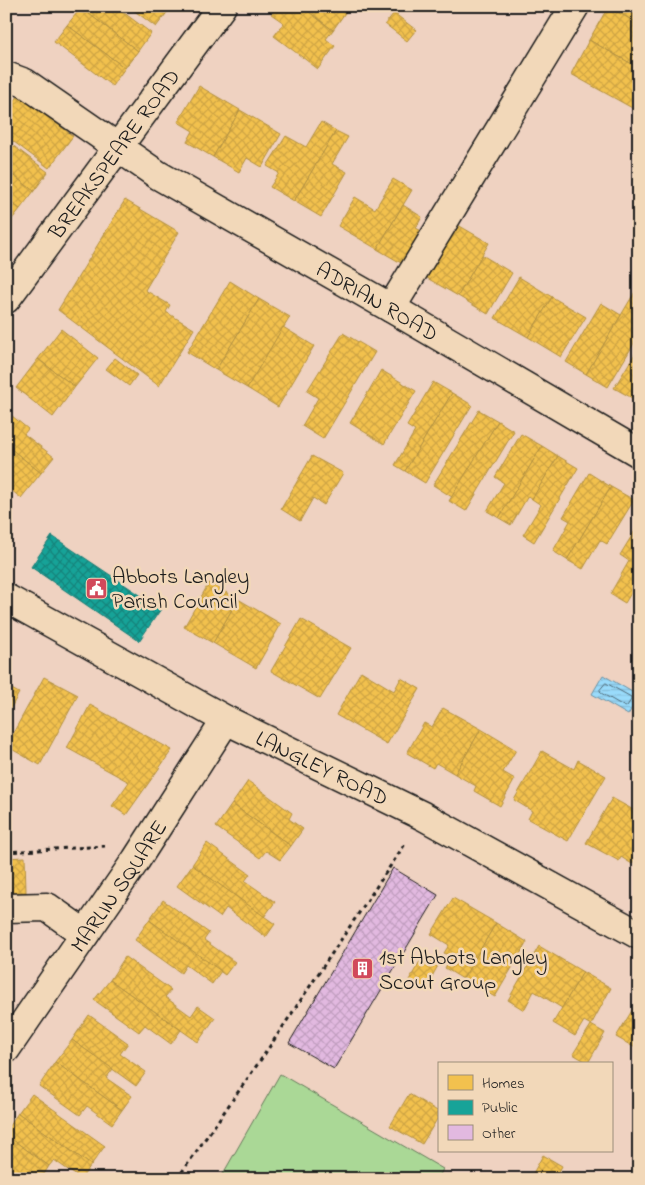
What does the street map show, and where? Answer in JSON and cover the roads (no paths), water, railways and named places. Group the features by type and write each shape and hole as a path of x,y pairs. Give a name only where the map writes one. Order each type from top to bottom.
{"street":[{"path":"391,308 574,6"},
{"name":"BREAKSPEARE ROAD","path":"6,299 117,147 213,9"},
{"name":"ADRIAN ROAD","path":"6,76 25,83 158,175 639,453"},
{"name":"LANGLEY ROAD","path":"6,598 226,720 424,816 639,935"},
{"name":"MARLIN SQUARE","path":"6,1049 136,860 226,720"},
{"path":"6,908 47,908 85,934"}],"water":[{"path":"603,675 639,696 628,715 592,694"}],"place":[{"name":"Abbots Langley Parish Council","path":"96,588"},
{"name":"1st Abbots Langley Scout Group","path":"363,969"}]}
